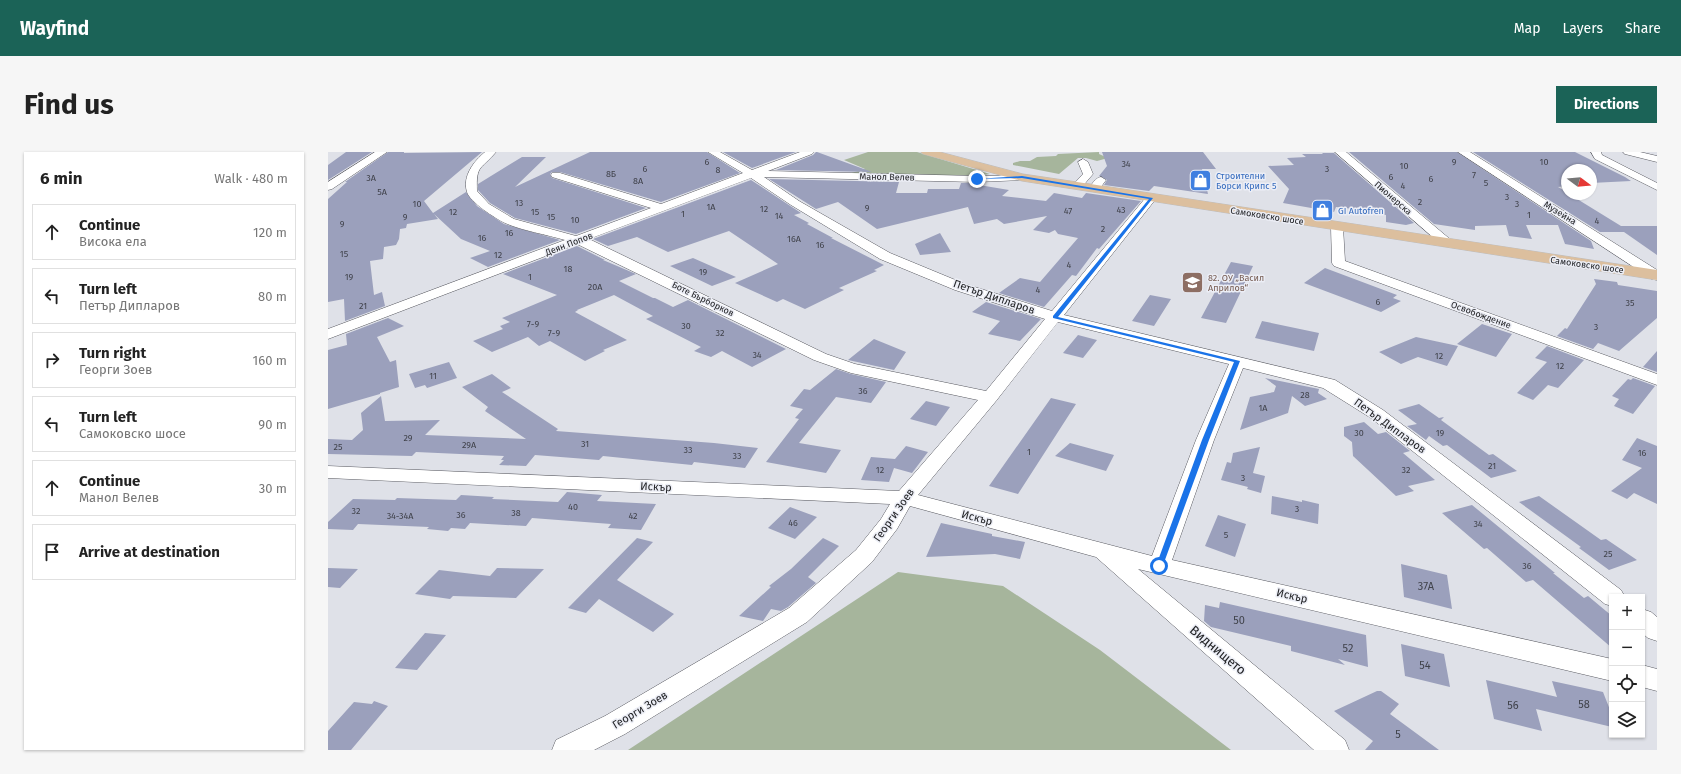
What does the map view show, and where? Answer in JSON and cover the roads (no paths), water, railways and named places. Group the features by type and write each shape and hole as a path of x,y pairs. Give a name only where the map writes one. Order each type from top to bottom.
{"main road":[{"name":"Самоковско шосе","path":"932,152 1022,177 1077,186 1098,184 1151,198 1657,275"}],"street":[{"path":"328,187 382,152"},
{"name":"Боте Бърборков","path":"491,152 483,158 471,173 472,192 485,206 510,221 595,246 820,357 851,368 990,397"},
{"name":"Петър Дипларов","path":"713,152 752,174 795,203 885,256 960,286 1055,317 1328,384 1377,414 1609,594"},
{"name":"Деян Попов","path":"328,334 809,152"},
{"name":"Пионерска","path":"1340,152 1447,243"},
{"name":"Музейна","path":"1463,152 1657,275"},
{"path":"1596,152 1609,152"},
{"path":"1596,152 1614,157 1657,178"},
{"path":"1596,152 1598,157 1657,187"},
{"path":"1616,152 1622,152"},
{"path":"1628,152 1657,159"},
{"path":"1077,186 1088,174 1084,162"},
{"name":"Манол Велев","path":"752,174 977,179 1022,177"},
{"path":"556,175 662,208"},
{"name":"Георги Зоев","path":"566,750 615,725 798,615 864,556 889,524 904,498 990,397 1151,198"},
{"name":"Освобождение","path":"1337,227 1339,263 1657,380"},
{"path":"1159,566 1205,440 1238,361"},
{"name":"Искър","path":"328,472 904,498 1159,566 1609,669"},
{"name":"Виднището","path":"1100,550 1335,750"},
{"path":"1645,621 1657,631"},
{"path":"1645,677 1657,680"}],"place":[{"name":"Строителни Борси Крипс 5","path":"1200,181"},
{"name":"GI Autofren","path":"1323,211"},
{"name":"82. ОУ „Васил Априлов“","path":"1192,283"}]}
